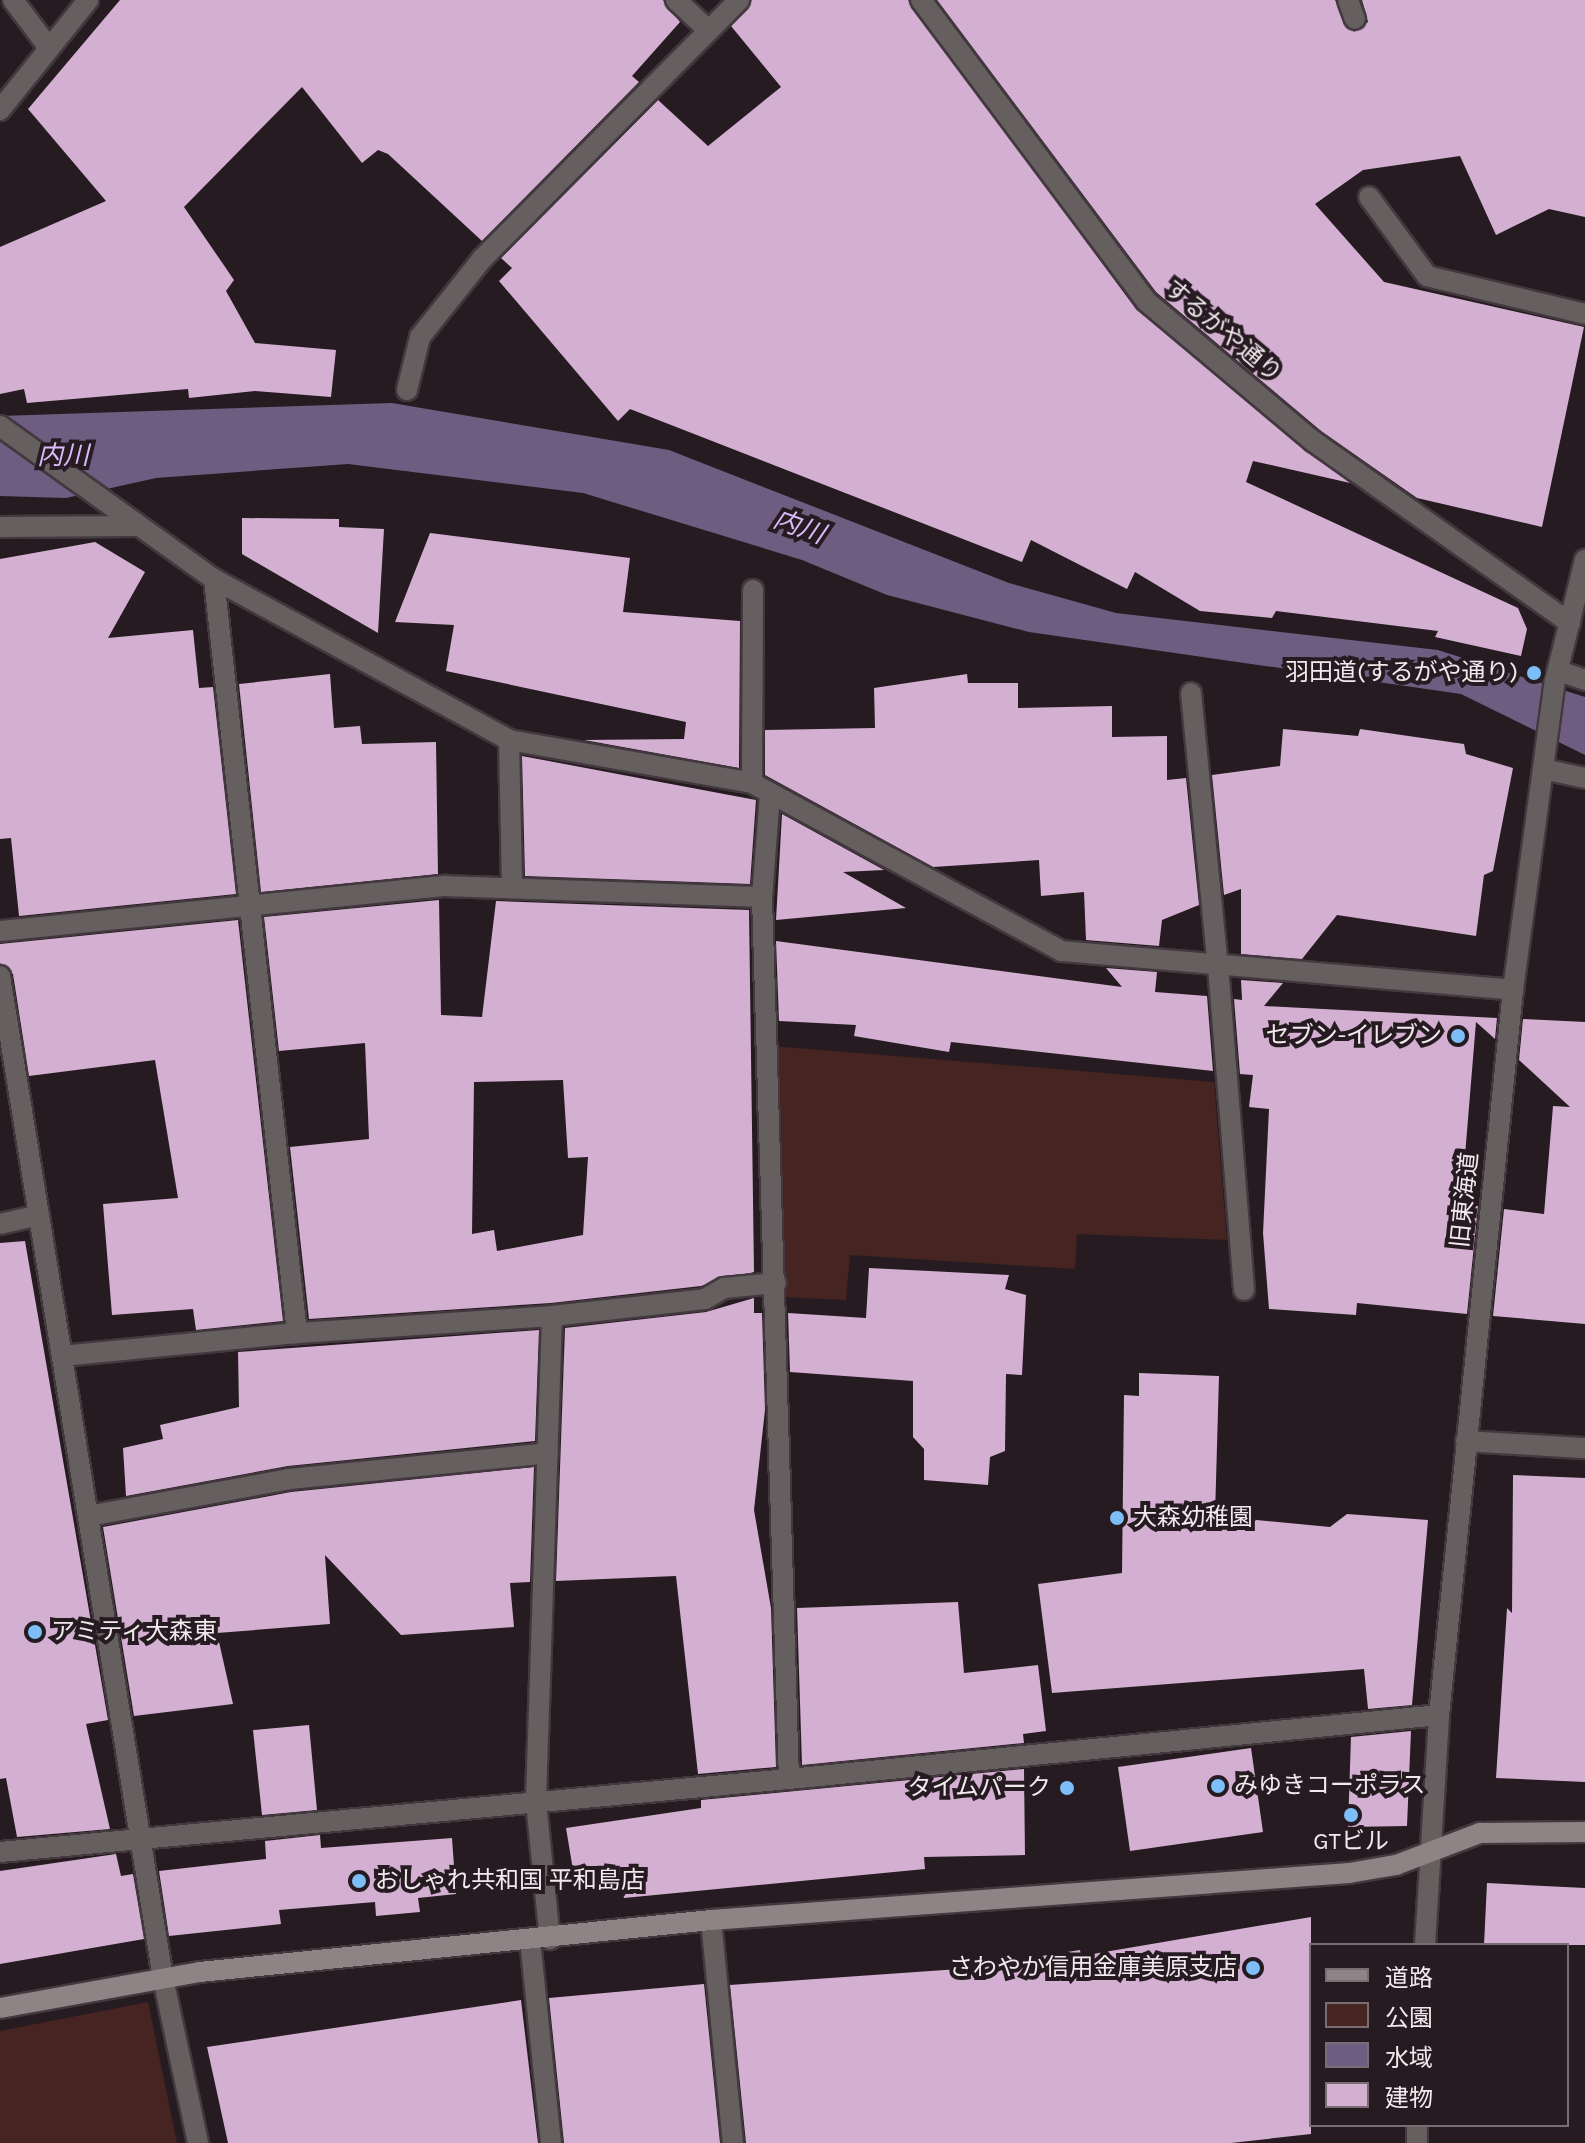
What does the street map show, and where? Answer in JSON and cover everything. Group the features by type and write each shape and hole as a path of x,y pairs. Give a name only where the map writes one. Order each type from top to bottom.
{"street":[{"path":"13,0 49,48"},
{"path":"0,110 88,0"},
{"path":"676,0 706,28"},
{"path":"407,390 420,337 482,259 706,28 739,0"},
{"name":"するがや通り","path":"921,0 1146,301 1313,441 1570,623"},
{"path":"1369,197 1427,276 1585,314"},
{"path":"0,426 135,526 214,579 509,740 761,789 1061,951 1513,990"},
{"path":"0,527 135,526"},
{"name":"旧東海道","path":"1425,1943 1439,1715 1513,990 1557,676 1585,560"},
{"path":"214,579 297,1333"},
{"path":"753,590 789,1779"},
{"path":"1557,676 1585,680"},
{"path":"1191,693 1218,966 1244,1290"},
{"path":"509,740 512,888"},
{"path":"1543,769 1585,778"},
{"path":"0,931 249,901 512,888 762,897"},
{"path":"0,976 163,1978 198,2143"},
{"path":"0,1224 39,1215"},
{"path":"62,1356 297,1333 552,1316 705,1299 724,1288 776,1283"},
{"path":"551,2143 536,1802 552,1316"},
{"path":"1466,1441 1585,1448"},
{"path":"88,1516 289,1479 548,1453"},
{"path":"0,1852 1439,1715"},
{"path":"0,2008 163,1978 711,1920 1349,1873 1480,1833 1585,1832"},
{"path":"711,1920 733,2143"}],"green space":[{"path":"773,1046 1214,1082 1227,1240 1077,1234 1075,1269 850,1255 846,1300 781,1297"},
{"path":"148,2002 177,2143 0,2143 0,2031"}],"water":[{"name":"内川","path":"392,403 669,450 1009,583 1116,613 1438,650 1585,697 1585,755 1461,694 1029,632 887,595 802,560 583,493 348,464 156,478 66,498 0,496 0,416"}],"building":[{"path":"120,0 663,0 680,22 632,76 639,82 482,241 388,154 378,150 362,163 302,87 184,207 234,280 226,291 255,343 336,350 331,397 255,391 189,398 188,389 27,403 24,389 0,394 0,247 106,201 28,109"},
{"path":"752,0 908,0 1136,309 1350,483 1253,461 1246,482 1518,608 1527,629 1521,656 1435,637 1438,631 1276,611 1272,618 1200,611 1135,572 1127,589 1031,540 1022,562 630,409 618,421 499,281 512,268 501,258 658,100 708,146 781,87 731,26"},
{"path":"937,0 1335,0 1354,32 1368,22 1362,0 1585,0 1585,217 1549,209 1496,235 1460,156 1363,170 1315,204 1384,282 1584,327 1542,527 1417,498 1321,431 1156,292"},
{"path":"242,518 339,519 339,527 384,529 378,633 242,554"},
{"path":"430,533 630,558 623,612 740,621 739,768 584,740 684,739 686,722 446,671 454,625 395,622"},
{"path":"95,542 145,572 108,638 193,630 199,688 213,687 236,894 19,916 11,838 0,839 0,559"},
{"path":"330,674 334,728 360,726 362,744 436,742 438,874 261,892 239,684"},
{"path":"967,674 968,683 1018,683 1018,708 1112,706 1112,737 1167,736 1167,780 1186,778 1199,905 1162,920 1159,946 1086,940 1084,892 1041,896 1039,860 933,867 765,775 765,730 875,728 874,688"},
{"path":"1283,729 1358,736 1360,729 1464,744 1466,754 1513,768 1493,871 1484,875 1476,936 1337,915 1302,959 1241,954 1241,889 1224,895 1212,775 1280,766"},
{"path":"522,756 756,800 750,884 525,876"},
{"path":"782,814 884,870 843,872 906,908 776,920"},
{"path":"439,900 441,1015 482,1017 496,901 749,910 754,1272 701,1286 551,1303 309,1319 290,1147 369,1139 365,1043 279,1051 264,917","holes":["563,1080 568,1158 588,1157 583,1235 497,1251 494,1230 472,1234 474,1082"]},
{"path":"238,920 283,1321 196,1330 193,1309 112,1315 103,1204 178,1198 155,1060 29,1076 13,974 0,963 0,944"},
{"path":"776,941 1122,987 1106,968 1157,972 1155,992 1207,996 1213,1071 951,1042 949,1052 854,1036 856,1025 779,1021"},
{"path":"1241,980 1283,983 1264,1006 1497,1018 1495,1039 1476,1022 1461,1204 1478,1206 1467,1314 1357,1303 1356,1315 1269,1309 1263,1233 1269,1109 1249,1107 1253,1075 1240,1074 1234,999 1242,1000"},
{"path":"1523,1019 1585,1022 1585,1324 1493,1316 1504,1209 1544,1214 1553,1106 1570,1107 1519,1060"},
{"path":"25,1241 108,1720 86,1724 110,1829 17,1837 6,1778 0,1779 0,1243"},
{"path":"869,1268 1009,1275 1005,1289 1026,1295 1022,1375 1006,1374 1005,1451 990,1457 988,1485 924,1480 924,1449 913,1437 913,1381 790,1372 788,1313 866,1318"},
{"path":"754,1298 754,1313 762,1313 765,1410 754,1510 771,1608 776,1767 698,1774 676,1576 556,1581 565,1328 706,1312"},
{"path":"539,1330 535,1441 288,1466 126,1496 123,1448 163,1439 160,1425 239,1407 238,1352"},
{"path":"1139,1373 1219,1376 1215,1516 1330,1527 1347,1514 1428,1520 1412,1705 1368,1709 1364,1669 1052,1693 1038,1584 1122,1573 1124,1395 1139,1396"},
{"path":"534,1467 530,1582 510,1583 514,1627 401,1635 325,1555 330,1624 217,1633 233,1704 134,1716 103,1527 291,1492"},
{"path":"1513,1475 1585,1478 1585,1782 1496,1778 1507,1608 1512,1613"},
{"path":"958,1602 964,1673 1038,1665 1046,1731 1023,1734 1024,1743 802,1765 797,1608"},
{"path":"309,1725 317,1810 262,1815 253,1730"},
{"path":"1411,1731 1407,1826 1348,1827 1351,1737"},
{"path":"1251,1748 1263,1832 1130,1851 1118,1767"},
{"path":"1024,1769 1025,1855 924,1857 925,1869 624,1898 622,1887 577,1894 566,1828 701,1808 701,1800"},
{"path":"320,1835 321,1848 452,1838 456,1894 418,1898 420,1912 376,1916 375,1902 279,1910 281,1924 169,1936 159,1871 266,1859 265,1841"},
{"path":"116,1854 121,1876 133,1874 144,1939 0,1964 0,1871"},
{"path":"1487,1883 1585,1888 1585,1945 1484,1943"},
{"path":"1311,1917 1311,2134 1231,2143 746,2143 730,1985 959,1969 1080,1950 1081,1956"},
{"path":"704,1984 720,2143 564,2143 549,1998"},
{"path":"521,2000 538,2143 228,2143 207,2047"}],"place":[{"name":"羽田道(するがや通り)","path":"1534,673"},
{"name":"セブン-イレブン","path":"1458,1036"},
{"name":"大森幼稚園","path":"1117,1518"},
{"name":"アミティ大森東","path":"35,1632"},
{"name":"みゆきコーポラス","path":"1218,1786"},
{"name":"タイムパーク","path":"1067,1788"},
{"name":"GTビル","path":"1351,1815"},
{"name":"おしゃれ共和国 平和島店","path":"359,1881"},
{"name":"さわやか信用金庫美原支店","path":"1253,1968"}]}
